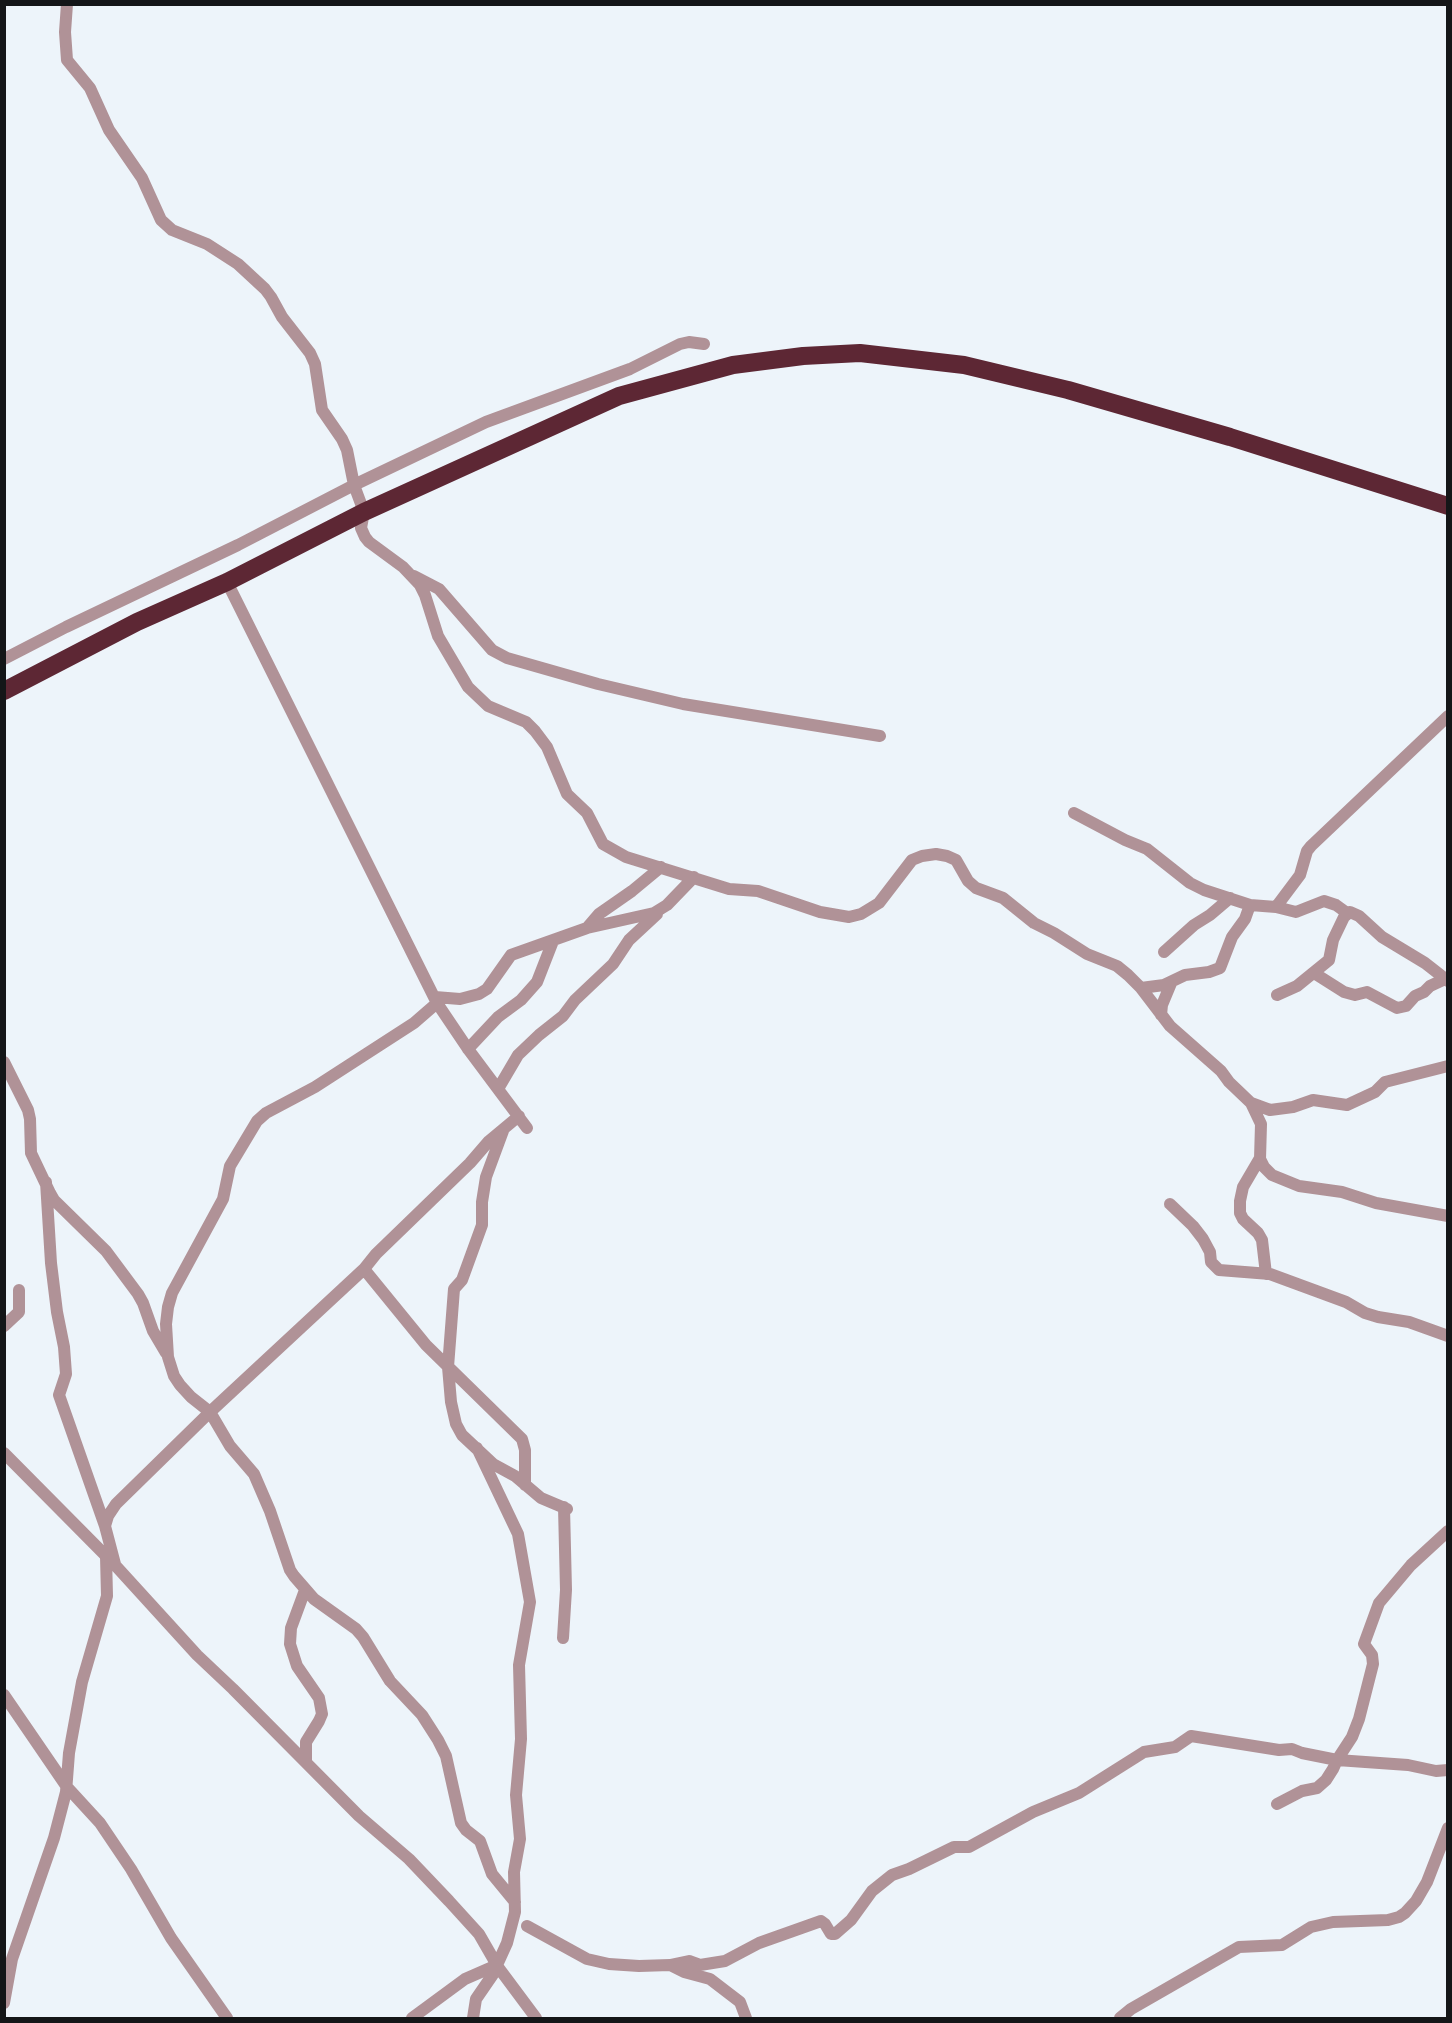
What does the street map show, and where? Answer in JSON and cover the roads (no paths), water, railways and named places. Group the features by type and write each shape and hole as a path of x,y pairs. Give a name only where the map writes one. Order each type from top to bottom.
{"highway":[{"path":"4,691 136,622 227,582 364,512 619,396 733,365 836,353 860,353 964,365 1068,390 1230,437 1448,506"}],"street":[{"path":"68,4 65,32 67,60 90,88 109,130 142,178 156,213 172,230 207,244 238,264 271,297 282,317 310,353 315,364 322,410 342,439 364,512 361,528 364,537 410,574 420,585 438,636 468,687 488,706 533,727 546,747 562,786 570,798 587,813 600,841 618,854 729,889 758,891 820,912 849,917 861,914 879,903 912,860 936,854 947,856 956,860 968,881 976,888 1003,898 1027,918 1087,954 1117,966 1142,988 1161,1015 1184,1040 1221,1071 1251,1103 1261,1124 1260,1158 1264,1167 1272,1175 1299,1186 1342,1192 1376,1203 1448,1216"},
{"path":"4,659 57,631 238,545 354,485 486,423 630,369 680,344 690,342 704,344"},
{"path":"410,574 439,589 492,650 507,658 598,684 682,704 880,736"},
{"path":"227,582 436,1000 468,1049 527,1128"},
{"path":"1276,907 1300,875 1306,854 1311,846 1448,716"},
{"path":"1074,813 1147,849 1190,883 1230,898 1250,905 1299,912 1314,903 1324,901 1336,905 1347,913 1351,912 1359,916 1382,937 1425,963 1446,980 1428,987 1406,1006 1397,1008 1367,992 1355,995 1344,992 1314,973"},
{"path":"587,928 599,914 661,867"},
{"path":"498,1089 518,1055 563,1016 613,964 629,940 694,878"},
{"path":"1164,952 1194,925 1230,898"},
{"path":"1142,988 1158,987 1185,975 1220,968 1232,937 1245,919 1250,905"},
{"path":"168,1357 166,1324 172,1293 223,1199 230,1166 257,1121 266,1113 315,1087 414,1023 436,1000 460,999 479,994 487,989 508,957 514,953 587,928 642,917 662,909"},
{"path":"1277,995 1297,986 1329,960 1333,940 1347,913"},
{"path":"468,1049 498,1017 521,1000 537,982 553,941"},
{"path":"1161,1015 1162,1005 1172,981"},
{"path":"4,1062 28,1110 31,1153 54,1200 106,1251 138,1294 153,1331 168,1357 174,1376 191,1397 210,1412 230,1446 256,1479 276,1527 290,1570 314,1599 363,1636 393,1686 422,1715 446,1756 461,1823 480,1841 492,1874 515,1902"},
{"path":"1251,1103 1270,1110 1293,1107 1313,1100 1340,1106 1347,1105 1375,1092 1385,1082 1448,1066"},
{"path":"105,1526 116,1504 210,1412 364,1269 376,1254 470,1163 489,1141 519,1116"},
{"path":"505,1128 486,1177 482,1225 462,1280 454,1289 448,1367 451,1402 456,1424 462,1435 493,1464 515,1476 541,1498 565,1508 566,1590 563,1638"},
{"path":"1260,1158 1243,1187 1240,1213 1242,1219 1258,1233 1262,1240 1266,1274"},
{"path":"4,2003 8,1955 54,1838 66,1786 69,1753 82,1682 107,1596 110,1560 105,1526 59,1395 66,1374 51,1263 46,1182"},
{"path":"1170,1204 1203,1239 1208,1247 1211,1262 1219,1270 1266,1274 1346,1302 1371,1316 1409,1322 1448,1336"},
{"path":"364,1269 426,1345 522,1439 525,1450 525,1485"},
{"path":"4,1326 19,1312 19,1290"},
{"path":"473,2019 476,1999 497,1966 513,1923 514,1872 520,1839 516,1795 521,1739 519,1665 530,1602 518,1534 477,1448"},
{"path":"4,1454 110,1560 192,1650 359,1816 409,1859 449,1901 478,1934 497,1966 536,2019"},
{"path":"1277,1804 1302,1791 1317,1788 1326,1780 1352,1737 1359,1719 1373,1664 1372,1655 1364,1644 1379,1603 1407,1570 1448,1531"},
{"path":"305,1590 291,1628 290,1644 297,1666 319,1698 322,1714 306,1742 306,1762"},
{"path":"4,1695 66,1786 100,1824 171,1938 227,2019"},
{"path":"527,1926 578,1955 597,1963 639,1966 670,1965 689,1961 700,1965 725,1961 759,1943 821,1921 831,1934 835,1934 851,1920 872,1891 892,1875 954,1847 969,1846 1034,1812 1079,1793 1144,1752 1175,1747 1191,1736 1238,1745 1294,1750 1337,1760 1408,1766 1436,1771 1448,1770"},
{"path":"1120,2019 1131,2008 1239,1947 1274,1947 1282,1945 1311,1927 1333,1922 1388,1920 1406,1913 1427,1881 1448,1828"},
{"path":"670,1965 684,1972 710,1979 740,2002 746,2019"},
{"path":"412,2019 465,1979 497,1966"}]}
